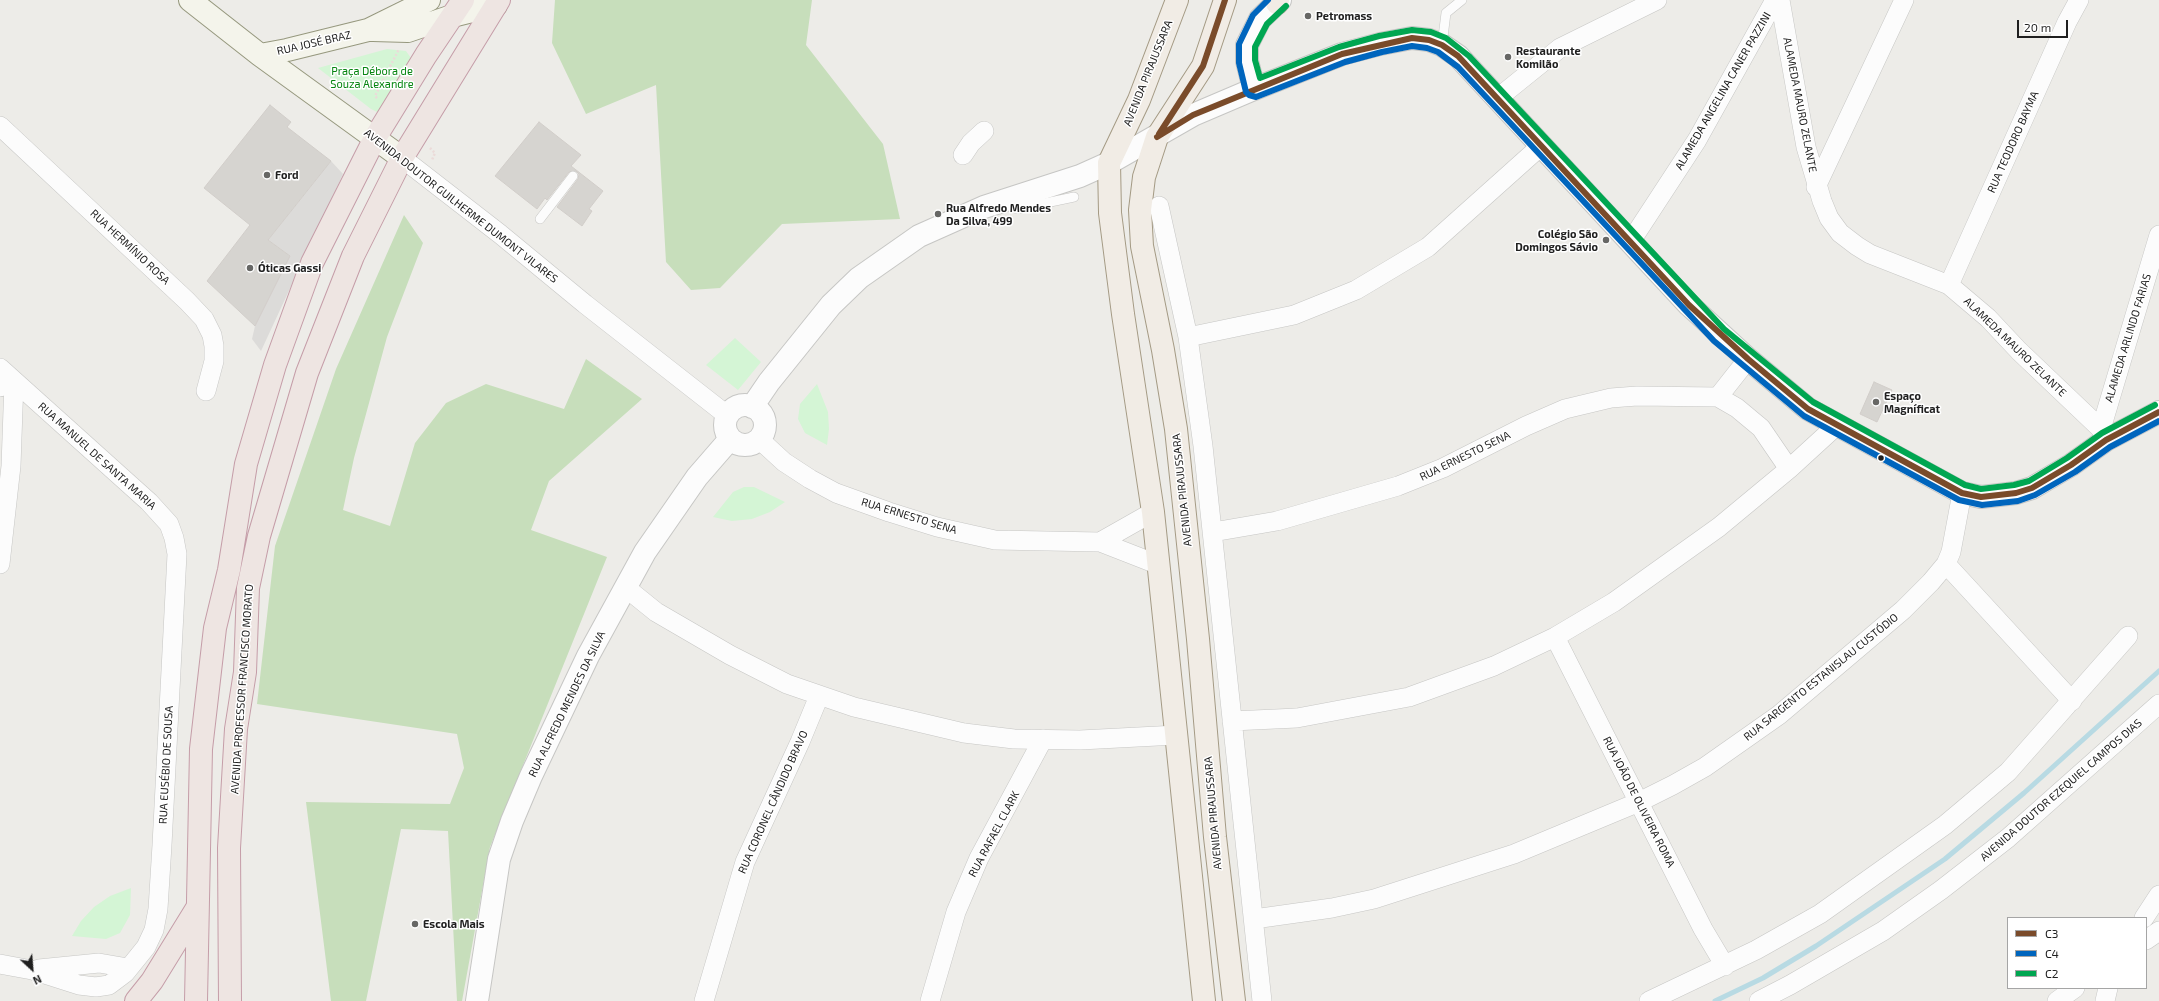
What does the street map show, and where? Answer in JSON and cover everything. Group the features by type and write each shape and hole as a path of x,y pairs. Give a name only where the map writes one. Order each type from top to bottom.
{"highway":[{"name":"AVENIDA PROFESSOR FRANCISCO MORATO","path":"230,997 230,848 236,729 245,672 248,588 260,536 307,373 353,256 402,158 498,2"},
{"path":"196,1001 201,749 215,628 228,570 246,464 275,364 312,263 375,138 458,8"},
{"path":"136,1001 152,981 197,907"},
{"path":"202,1001 230,997"}],"main road":[{"name":"AVENIDA DOUTOR GUILHERME DUMONT VILARES","path":"190,0 260,55 402,158"},
{"name":"RUA JOSÉ BRAZ","path":"260,55 287,50 368,30 429,0"},
{"name":"AVENIDA PIRAJUSSARA","path":"1176,0 1139,100 1109,163 1110,213 1123,314 1153,512 1204,1001"},
{"name":"AVENIDA PIRAJUSSARA","path":"1225,0 1203,66 1157,137 1144,177 1140,210 1142,246 1163,350 1176,429 1198,639 1215,837 1234,1001"},
{"name":"RUA JOSÉ BRAZ","path":"368,30 408,31 458,8 498,2"}],"street":[{"path":"1498,98 1560,48 1657,0"},
{"name":"ALAMEDA ANGELINA CANER PAZZINI","path":"1631,242 1697,140 1775,0"},
{"name":"ALAMEDA MAURO ZELANTE","path":"1780,0 1806,147 1816,187 1829,218 1840,233 1856,246 1949,285 1988,318 2103,435"},
{"path":"1816,187 1904,0"},
{"name":"RUA TEODORO BAYMA","path":"1949,285 2067,22 2080,0"},
{"path":"1254,89 1247,61 1247,45 1260,19 1278,1"},
{"path":"752,407 769,382 818,321 859,278 919,236 954,219 1007,199 1080,176 1109,163 1157,137 1192,115 1254,89 1342,54 1380,44 1412,38 1429,40 1442,45 1458,56 1689,305 1748,359 1808,409 1836,426 1962,493 1981,497 1999,496 2032,488 2071,465 2103,435 2159,412"},
{"name":"RUA HERMÍNIO ROSA","path":"0,126 187,301 204,320 212,335 214,346 214,361 206,391"},
{"path":"964,155 971,142 984,131"},
{"path":"1188,337 1294,315 1356,290 1428,247 1542,145"},
{"name":"AVENIDA DOUTOR GUILHERME DUMONT VILARES","path":"402,158 500,234 585,304 728,416"},
{"path":"1080,176 1097,177 1110,188"},
{"path":"1159,206 1188,337 1212,532 1262,1001"},
{"name":"ALAMEDA ARLINDO FARIAS","path":"2103,435 2159,235"},
{"path":"1718,397 1748,359"},
{"name":"RUA MANUEL DE SANTA MARIA","path":"0,368 7,384 149,502 168,524 174,538 177,554"},
{"path":"0,564 11,466 7,384"},
{"name":"RUA ERNESTO SENA","path":"1212,532 1277,521 1398,486 1443,468 1544,418 1572,407 1611,398 1637,396 1718,397 1737,408 1761,428 1790,469"},
{"path":"738,407 752,407 758,410 764,421 763,434 760,439 748,445 742,445 730,439 725,425 728,416 738,407"},
{"path":"1232,721 1297,718 1409,697 1494,666 1555,637 1614,602 1719,527 1790,469 1836,426"},
{"name":"RUA ALFREDO MENDES DA SILVA","path":"477,1001 500,860 512,821 588,656 625,587 645,552 697,477 730,439"},
{"name":"RUA ERNESTO SENA","path":"760,439 784,462 836,493 930,525 995,540 1100,542 1159,566"},
{"name":"RUA SARGENTO ESTANISLAU CUSTÓDIO","path":"1254,919 1332,908 1374,899 1514,854 1638,802 1705,767 1778,715 1903,610 1946,564 1955,538 1962,493"},
{"path":"1100,542 1153,512"},
{"name":"RUA EUSÉBIO DE SOUSA","path":"0,964 32,970 79,985 96,987 109,985 117,981 146,947 154,930 158,909 177,554"},
{"path":"1946,564 2072,701"},
{"path":"625,587 656,612 730,655 787,684 854,707 964,733 1014,739 1080,740 1177,735"},
{"path":"1649,1001 1725,966 1820,914 1945,825 2008,772 2128,636"},
{"name":"RUA JOÃO DE OLIVEIRA ROMA","path":"1555,637 1638,802 1704,929 1725,966"},
{"name":"RUA CORONEL CÂNDIDO BRAVO","path":"704,1001 712,969 745,862 800,742 819,696"},
{"name":"AVENIDA DOUTOR EZEQUIEL CAMPOS DIAS","path":"1758,1001 1790,985 1883,931 1941,890 2020,828 2159,704"},
{"name":"RUA RAFAEL CLARK","path":"930,1001 956,912 973,872 1043,739"},
{"path":"2145,917 2159,895"},
{"path":"2147,939 2159,931"},
{"path":"2057,1001 2075,989"},
{"path":"2105,1001 2108,989"}],"lane":[{"path":"1442,45 1446,12 1462,0"},
{"path":"540,219 573,176"},
{"path":"1007,199 1010,206 1017,209 1074,196"}],"path":[{"path":"391,111 375,96 408,31"}],"shaded area":[{"path":"331,161 343,174 261,351 252,339 255,326 290,256 268,240"}],"green space":[{"path":"555,0 812,0 806,45 883,144 900,219 782,224 720,288 691,290 666,262 656,85 586,114 552,43"},
{"name":"Praça Débora de Souza Alexandre","path":"387,49 406,51 411,58 379,113 371,109 318,68"},
{"path":"404,215 423,243 387,337 354,458 343,510 390,526 415,443 446,403 486,384 564,409 586,359 642,399 549,481 531,530 607,557 490,847 462,1001 457,1001 448,831 401,829 366,1001 331,1001 306,802 450,804 464,768 457,734 257,704 275,546 336,369"},
{"path":"735,338 761,362 738,390 706,365"},
{"path":"817,384 828,412 829,429 827,445 805,433 798,419 800,404"},
{"path":"744,487 754,487 785,502 770,512 752,519 732,521 713,517 733,492"},
{"path":"131,888 130,915 120,933 106,939 72,936 81,921 94,907 110,896"}],"building":[{"name":"Ford","path":"270,105 291,122 287,127 331,161 268,240 290,256 255,326 207,281 250,225 204,188"},
{"path":"539,122 581,155 571,166 603,191 589,209 592,211 582,226 557,207 578,179 579,174 576,171 569,172 547,200 545,198 537,209 495,176"},
{"name":"Espaço Magníficat","path":"1874,382 1892,390 1877,422 1860,414"}],"waterway":[{"path":"1715,1001 1763,978 1816,946 1945,859 2024,793 2159,671"}],"transit line":[{"name":"C3","path":"1159,134 1203,66 1225,0"},
{"name":"C4","path":"1268,0 1253,15 1239,44 1239,63 1246,92 1249,95 1256,97 1345,62 1382,52 1412,46 1427,48 1438,52 1458,67 1714,341 1804,416 1959,500 1982,505 2018,501 2035,495 2075,472 2110,447 2159,421"},
{"name":"C2","path":"1286,6 1267,24 1255,47 1255,60 1260,78 1339,47 1379,36 1412,30 1431,32 1446,38 1469,56 1724,329 1813,402 1965,485 1981,489 2014,485 2029,481 2067,458 2102,433 2155,405"},
{"name":"C3","path":"1157,137 1193,115 1342,54 1412,38 1429,40 1442,45 1458,56 1689,305 1748,359 1808,409 1962,493 1981,497 2016,493 2032,488 2071,465 2106,440 2159,412"}],"place":[{"name":"Petromass","path":"1308,16"},
{"name":"Restaurante Komilão","path":"1508,57"},
{"name":"Ford","path":"267,175"},
{"name":"Rua Alfredo Mendes Da Silva, 499","path":"938,214"},
{"name":"Colégio São Domingos Sávio","path":"1606,240"},
{"name":"Óticas Gassi","path":"250,268"},
{"name":"Espaço Magníficat","path":"1876,402"},
{"name":"Escola Mais","path":"415,924"}]}
